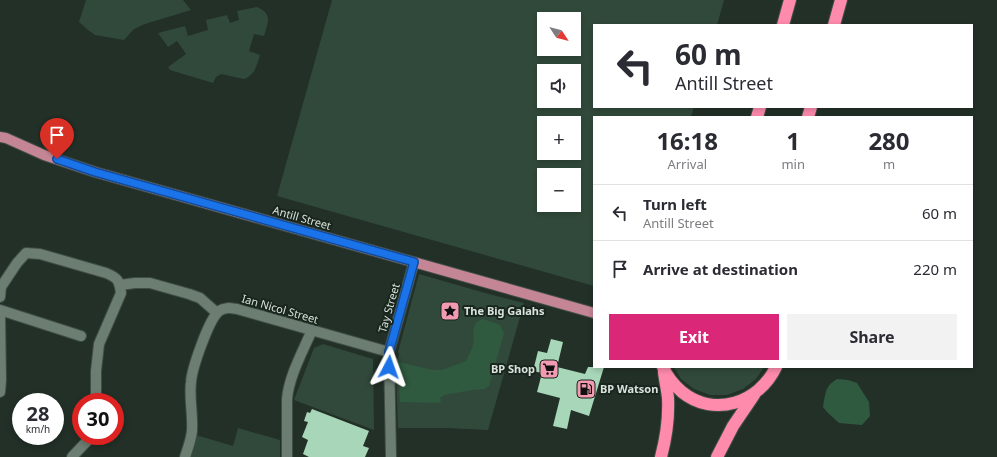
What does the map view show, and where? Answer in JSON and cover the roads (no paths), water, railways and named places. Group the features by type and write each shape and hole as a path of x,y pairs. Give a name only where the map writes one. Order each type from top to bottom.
{"highway":[{"path":"783,24 790,0"},
{"path":"834,24 841,0"},
{"path":"663,368 669,379 676,387 695,400 704,403 725,404 735,403 756,393 764,386 775,368"},
{"path":"660,457 668,415 668,397 663,368"},
{"path":"717,457 733,426 756,393"}],"main road":[{"name":"Antill Street","path":"2,136 44,155 95,172 593,313"}],"street":[{"path":"0,297 1,287 17,263 26,253 40,254 106,273 116,278 120,285 121,293 99,344 96,371 96,393"},
{"name":"Tay Street","path":"391,457 389,352 414,262"},
{"path":"120,285 150,283 182,292 200,298 217,313 210,324 192,372 190,391 192,429 191,438 184,457"},
{"name":"Ian Nicol Street","path":"217,313 226,308 236,309 389,352"},
{"path":"0,392 0,311 82,336"},
{"path":"287,457 286,399 290,381 312,330"},
{"path":"72,457 83,445"}],"place":[{"name":"The Big Galahs","path":"450,311"},
{"name":"BP Shop","path":"549,369"},
{"name":"BP Watson","path":"586,389"}]}
